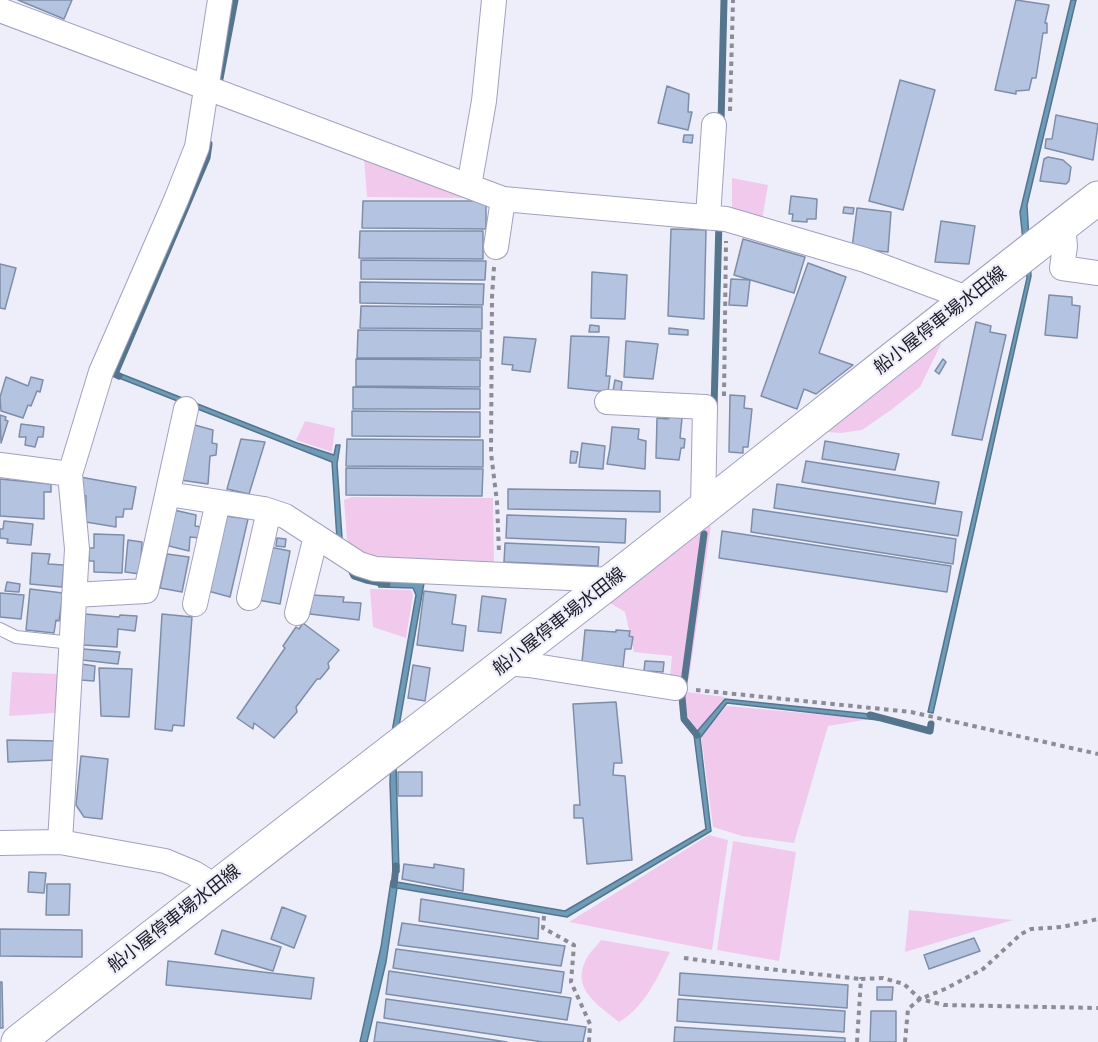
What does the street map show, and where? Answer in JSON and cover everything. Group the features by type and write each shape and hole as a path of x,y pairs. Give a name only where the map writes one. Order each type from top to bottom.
{"main road":[{"name":"船小屋停車場水田線","path":"18,1042 214,886 612,580 967,298 1098,198"}],"street":[{"path":"60,842 77,549 70,474 101,372 197,147 220,0"},
{"path":"469,186 484,101 494,0"},
{"path":"0,10 503,199 717,218 865,260 967,298"},
{"path":"714,125 717,218"},
{"path":"496,247 503,199"},
{"path":"1063,225 1065,246 1062,268 1098,273"},
{"path":"607,402 705,407 703,508"},
{"path":"74,595 146,591 186,409"},
{"path":"0,465 70,474"},
{"path":"168,494 269,510 285,516 359,564 375,569 612,580"},
{"path":"195,604 218,502"},
{"path":"249,598 269,510"},
{"path":"297,613 316,536"},
{"path":"504,663 675,688"},
{"path":"0,843 60,842 165,861 194,873 214,886"}],"lane":[{"path":"0,629 16,637 72,642"}],"path":[{"path":"717,218 724,397"},
{"path":"496,247 492,297 491,453 497,502 499,575"},
{"path":"675,688 911,712 1098,754"},
{"path":"544,916 543,928 574,945 571,982 590,1024 589,1042"},
{"path":"905,1042 908,1008 920,999 983,969 1021,934 1031,929 1062,927 1098,919"},
{"path":"684,958 861,979 882,978 904,984 920,999 944,1005 1098,1008"},
{"path":"857,1042 861,979"}],"shaded area":[{"path":"364,158 475,198 367,197"},
{"path":"732,178 768,185 762,220 732,209"},
{"path":"942,342 920,387 891,410 862,430 827,432"},
{"path":"305,421 335,428 332,452 296,440"},
{"path":"352,497 493,498 494,565 371,557 351,547 347,539 344,500"},
{"path":"711,525 689,679 670,676 672,656 634,652 625,612 610,603"},
{"path":"370,589 411,590 413,595 406,638 373,627"},
{"path":"12,672 58,674 55,713 9,716"},
{"path":"686,692 725,697 698,730 686,713"},
{"path":"727,706 870,719 828,726 794,843 742,836 713,827 701,736"},
{"path":"709,835 728,840 712,950 569,922"},
{"path":"733,841 796,852 779,961 717,950"},
{"path":"909,910 1013,920 905,952"},
{"path":"601,940 670,952 643,1000 636,1009 619,1022 588,994 582,977 588,956"}],"water":[{"path":"1071,0 1076,0 1027,205 1031,276 933,713 928,712 1027,278 1020,212"},
{"path":"111,370 297,443 334,455 336,445 340,445 337,464 342,538 337,539 332,462 109,374"},
{"path":"377,580 424,583 399,726 396,766 399,872 393,873 390,783 392,732 416,595 413,588 379,587"},
{"path":"725,699 879,715 878,720 727,703 700,738 711,831 567,917 397,888 386,962 367,1042 360,1042 381,947 391,881 565,911 706,829 694,735"}],"building":[{"path":"18,0 72,0 64,19"},
{"path":"1016,0 1049,5 1045,23 1047,23 1047,33 1043,33 1036,78 1032,78 1029,90 1016,91 1016,94 995,90"},
{"path":"900,80 935,90 903,210 869,201"},
{"path":"667,86 689,94 688,112 692,112 688,130 658,123"},
{"path":"1056,115 1098,124 1093,160 1045,148 1046,139 1052,139"},
{"path":"684,135 693,135 692,143 683,142"},
{"path":"1048,157 1063,160 1071,167 1069,181 1066,184 1040,181 1044,159"},
{"path":"791,196 817,199 816,219 807,219 807,222 792,221 793,214 789,214"},
{"path":"363,201 486,201 486,229 362,228"},
{"path":"844,207 854,208 853,214 843,213"},
{"path":"857,208 891,212 888,252 852,248"},
{"path":"941,221 975,226 969,264 935,262"},
{"path":"671,229 706,230 704,319 668,316"},
{"path":"360,231 483,231 483,259 359,258"},
{"path":"743,239 805,257 794,293 734,275"},
{"path":"361,260 486,261 485,280 361,279"},
{"path":"808,263 846,277 819,353 853,365 816,394 804,389 797,409 761,396"},
{"path":"0,264 16,268 5,309 0,308"},
{"path":"592,272 627,275 625,319 591,318"},
{"path":"731,279 750,280 747,306 729,305"},
{"path":"360,282 484,284 483,305 360,303"},
{"path":"1049,295 1072,297 1072,305 1080,306 1077,338 1045,335"},
{"path":"361,306 482,307 482,329 360,328"},
{"path":"976,322 991,326 990,332 1006,335 982,440 952,435"},
{"path":"590,325 599,326 599,332 589,332"},
{"path":"669,328 688,330 688,335 669,334"},
{"path":"358,330 481,331 481,358 357,358"},
{"path":"571,336 609,337 606,376 610,376 608,392 568,388"},
{"path":"504,337 536,339 530,372 512,370 513,365 502,364"},
{"path":"626,341 658,344 653,379 624,377"},
{"path":"356,359 480,360 480,387 356,386"},
{"path":"943,359 946,362 939,374 935,371"},
{"path":"6,377 28,386 31,377 43,380 40,392 37,391 23,418 1,411 0,397"},
{"path":"615,380 622,382 621,391 613,391"},
{"path":"353,387 480,389 480,409 353,409"},
{"path":"730,395 745,396 744,408 752,409 748,447 743,447 743,453 729,452"},
{"path":"352,411 480,412 480,437 352,436"},
{"path":"0,415 6,417 5,420 8,421 1,443"},
{"path":"670,417 682,418 680,438 685,439 679,460 656,458 657,418 668,419"},
{"path":"21,424 44,427 43,437 38,437 35,447 25,445 26,437 19,437"},
{"path":"191,424 213,430 212,443 217,444 216,455 210,456 208,484 180,480"},
{"path":"612,427 639,429 638,439 646,441 645,469 607,464"},
{"path":"241,439 265,442 249,494 227,489"},
{"path":"347,439 483,440 483,467 346,466"},
{"path":"825,441 899,454 895,470 822,459"},
{"path":"582,443 605,446 603,469 579,467"},
{"path":"571,451 578,452 576,463 570,463"},
{"path":"806,461 939,482 935,504 802,482"},
{"path":"346,468 483,469 482,496 346,495"},
{"path":"80,477 136,487 132,509 124,509 123,517 116,517 116,527 86,522 86,496 82,495"},
{"path":"0,479 51,484 51,492 44,492 44,519 0,516"},
{"path":"777,484 962,512 958,536 774,508"},
{"path":"508,489 660,491 660,512 508,509"},
{"path":"753,509 956,539 953,564 751,532"},
{"path":"174,510 196,515 195,526 202,527 200,538 190,537 189,551 169,546"},
{"path":"507,515 626,519 625,543 506,538"},
{"path":"226,516 248,519 230,597 208,591"},
{"path":"4,521 33,524 31,545 7,543 8,539 0,538 0,529 3,529"},
{"path":"722,531 951,566 947,592 719,558"},
{"path":"94,534 124,535 122,573 94,572 94,561 89,561 89,548 94,548"},
{"path":"277,538 286,539 285,547 276,546"},
{"path":"128,540 142,542 140,574 125,572"},
{"path":"505,543 599,547 598,566 504,562"},
{"path":"270,547 290,551 280,604 258,600"},
{"path":"32,553 50,554 48,564 64,565 62,587 30,584"},
{"path":"167,554 189,557 182,592 160,588"},
{"path":"7,582 20,584 19,592 5,591"},
{"path":"30,589 63,593 59,621 56,620 54,633 26,630"},
{"path":"424,591 456,595 452,624 466,626 463,651 417,645"},
{"path":"0,593 24,595 21,619 0,617"},
{"path":"312,595 344,597 343,602 361,603 359,620 310,614"},
{"path":"482,596 506,599 501,633 478,631"},
{"path":"85,614 137,616 135,631 118,629 117,647 83,645"},
{"path":"162,614 192,617 184,726 173,725 172,731 155,729"},
{"path":"303,623 339,650 328,663 329,668 320,679 317,679 296,707 297,712 274,738 254,723 253,729 237,718 285,648 283,646 296,627 299,629"},
{"path":"585,630 630,631 629,636 633,637 631,649 625,649 623,667 582,662"},
{"path":"83,649 120,652 118,664 82,660"},
{"path":"645,661 664,662 663,672 644,671"},
{"path":"81,664 95,666 94,681 80,680"},
{"path":"413,665 430,668 425,701 408,698"},
{"path":"99,668 132,669 129,717 101,716"},
{"path":"616,702 622,763 614,763 613,775 625,776 632,860 587,864 583,818 574,818 574,805 580,805 573,704"},
{"path":"7,740 57,741 56,760 8,762"},
{"path":"81,756 108,759 102,819 84,817 76,805"},
{"path":"398,772 422,772 422,796 398,796"},
{"path":"404,864 434,868 434,864 464,869 463,891 402,879"},
{"path":"29,872 46,873 44,893 28,892"},
{"path":"47,884 70,884 69,915 46,915"},
{"path":"421,899 539,918 538,939 419,921"},
{"path":"282,907 306,916 294,948 271,939"},
{"path":"402,923 565,946 561,966 398,945"},
{"path":"0,929 82,930 82,957 0,956"},
{"path":"222,930 281,947 273,971 215,954"},
{"path":"974,938 980,951 929,969 924,955"},
{"path":"396,949 564,972 561,993 393,968"},
{"path":"168,961 314,978 311,999 166,985"},
{"path":"389,971 571,998 567,1020 386,994"},
{"path":"680,973 848,985 847,1008 679,995"},
{"path":"0,982 2,982 3,1028 0,1028"},
{"path":"877,987 893,987 892,1000 877,1000"},
{"path":"386,999 586,1027 583,1042 543,1042 384,1018"},
{"path":"678,999 845,1011 844,1032 677,1021"},
{"path":"871,1011 896,1011 896,1042 870,1042"},
{"path":"377,1022 507,1042 374,1042"},
{"path":"675,1027 845,1038 845,1042 674,1042"}],"waterway":[{"path":"218,89 235,0"},
{"path":"721,123 724,0"},
{"path":"119,376 115,374 207,158 209,144"},
{"path":"714,408 719,221"},
{"path":"697,735 684,719 682,697 704,534"},
{"path":"350,568 354,576 387,584"},
{"path":"870,715 930,731 931,724"},
{"path":"394,885 396,866"}]}
